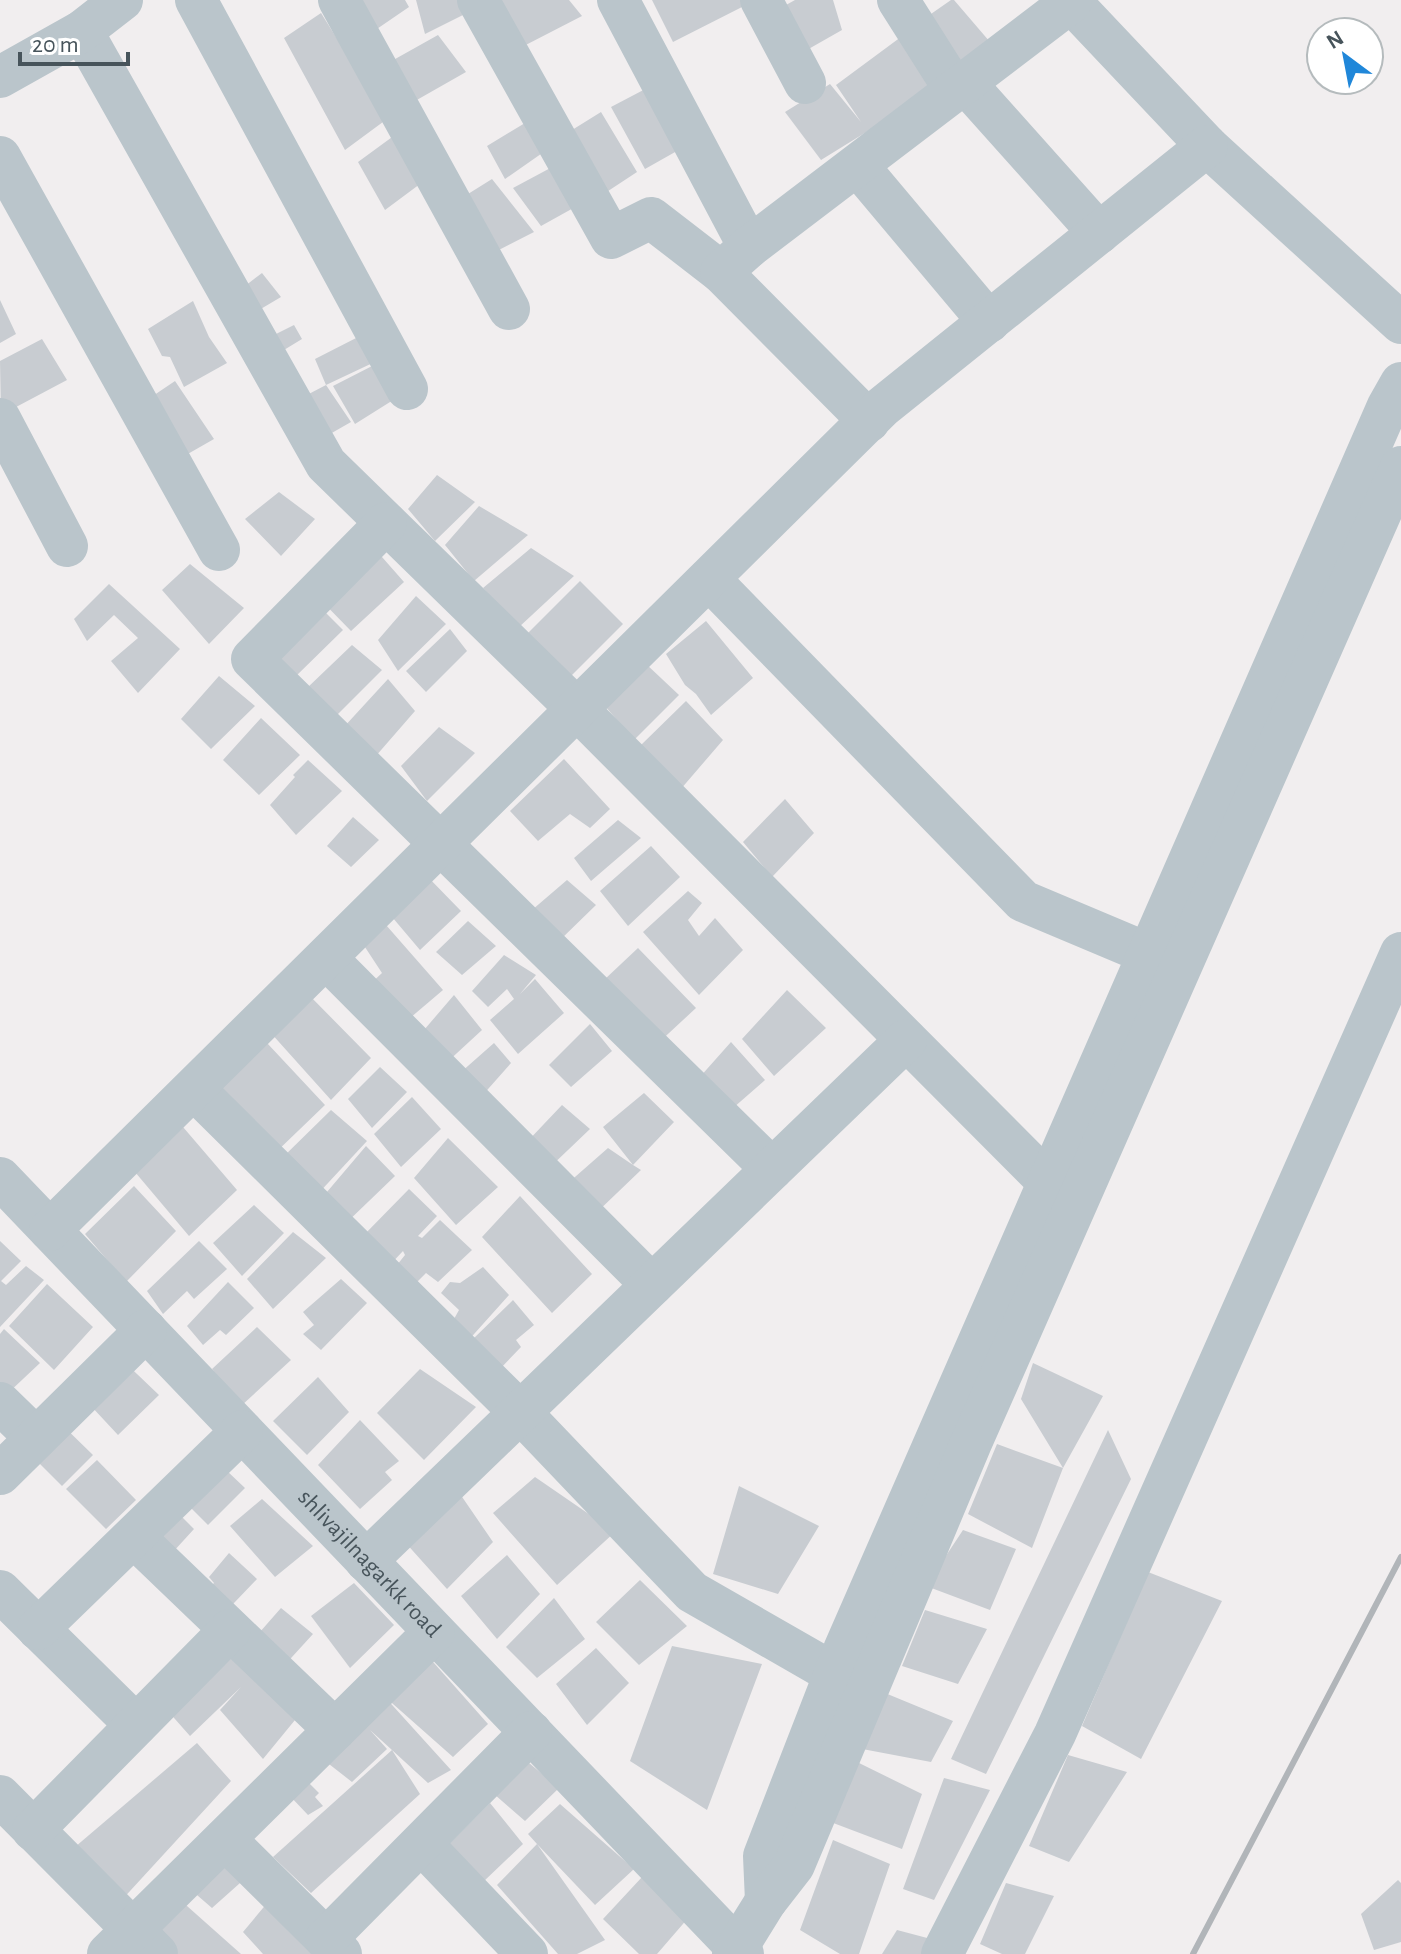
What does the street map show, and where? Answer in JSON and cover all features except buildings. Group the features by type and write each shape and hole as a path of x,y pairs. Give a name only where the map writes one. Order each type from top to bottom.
{"street":[{"path":"0,77 82,31 122,0"},
{"path":"196,0 407,389"},
{"path":"339,0 509,309"},
{"path":"478,0 611,238 651,218 735,260"},
{"path":"618,0 735,260 869,421"},
{"path":"761,0 805,83"},
{"path":"898,0 960,87 1099,233"},
{"path":"735,260 1070,1 1207,146 1401,323"},
{"path":"82,31 326,464 577,709 1061,1196"},
{"path":"50,1230 869,421 1207,146"},
{"path":"0,157 219,550"},
{"path":"858,166 989,322"},
{"path":"738,1952 766,1901 794,1865 971,1443 1149,954 1382,420 1401,383"},
{"path":"0,419 67,546"},
{"path":"766,1901 764,1856 835,1674 1401,467"},
{"path":"386,523 252,659 772,1169"},
{"path":"709,579 1023,901 1149,954"},
{"path":"942,1954 1055,1734 1401,953"},
{"path":"326,958 652,1285"},
{"path":"366,1561 906,1040"},
{"path":"194,1089 520,1412 692,1592 835,1674"},
{"name":"shlivajilnagarkk road","path":"0,1178 738,1952"},
{"path":"0,1474 146,1330"},
{"path":"0,1403 36,1438"},
{"path":"38,1629 242,1431"},
{"path":"134,1537 335,1730"},
{"path":"0,1591 136,1725"},
{"path":"33,1830 230,1630"},
{"path":"0,1796 133,1946 225,1839 434,1632"},
{"path":"225,1839 333,1947 422,1844 531,1732"},
{"path":"422,1844 513,1950"}],"railway":[{"path":"1193,1954 1401,1557"}]}
